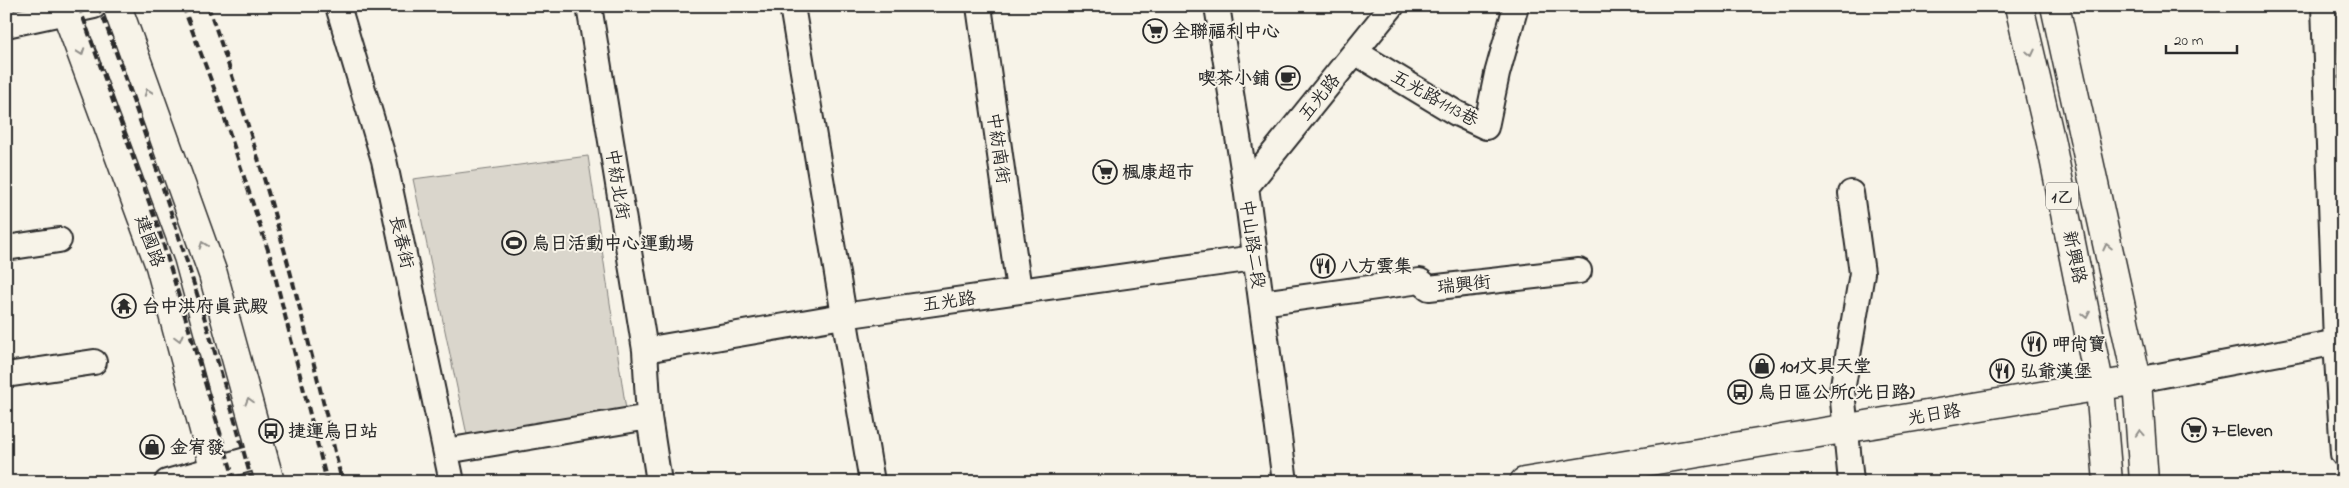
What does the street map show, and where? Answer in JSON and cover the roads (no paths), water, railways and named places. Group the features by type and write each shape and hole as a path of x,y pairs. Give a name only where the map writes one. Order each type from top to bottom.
{"main road":[{"path":"117,6 213,274 270,482"},
{"name":"新興路","path":"2019,6 2051,143 2100,388 2108,482"},
{"name":"新興路","path":"2056,6 2136,380 2144,482"},
{"name":"建國路","path":"65,10 160,266 217,476"},
{"name":"光日路","path":"1524,482 2100,388 2136,380"}],"street":[{"path":"6,26 65,10 94,6"},
{"name":"長春街","path":"338,6 384,160 452,482"},
{"name":"中紡北街","path":"589,6 645,350 649,417 659,482"},
{"path":"792,6 872,482"},
{"name":"中紡南街","path":"979,6 1020,290"},
{"name":"中山路二段","path":"1217,6 1246,188 1285,482"},
{"name":"五光路","path":"1246,188 1392,6"},
{"name":"五光路1113巷","path":"1355,52 1456,113 1486,127 1497,74 1516,6"},
{"path":"2324,6 2334,38 2339,342 2343,454"},
{"path":"1851,193 1862,273 1842,391 1851,482"},
{"path":"6,248 58,240"},
{"name":"五光路","path":"645,350 843,316 1254,258"},
{"name":"瑞興街","path":"1262,303 1420,281 1429,288 1579,271"},
{"name":"光日路","path":"2136,380 2339,342"},
{"path":"6,375 94,362"},
{"path":"446,451 649,417"},
{"path":"167,482 217,476 264,455"}],"railway":[{"path":"79,6 159,230 235,482"},
{"path":"99,6 181,242 252,482"},
{"path":"183,6 220,104 270,256 327,482"},
{"path":"208,6 247,124 282,242 342,482"}],"place":[{"name":"全聯福利中心","path":"1155,31"},
{"name":"喫茶小鋪","path":"1288,78"},
{"name":"楓康超市","path":"1105,172"},
{"name":"烏日活動中心運動場","path":"514,243"},
{"name":"八方雲集","path":"1323,266"},
{"name":"台中洪府真武殿","path":"124,306"},
{"name":"呷尚寶","path":"2034,344"},
{"name":"101文具天堂","path":"1762,366"},
{"name":"弘爺漢堡","path":"2002,371"},
{"name":"烏日區公所(光日路)","path":"1740,392"},
{"name":"7-Eleven","path":"2194,430"},
{"name":"捷運烏日站","path":"271,431"},
{"name":"金宥發","path":"152,447"}]}
